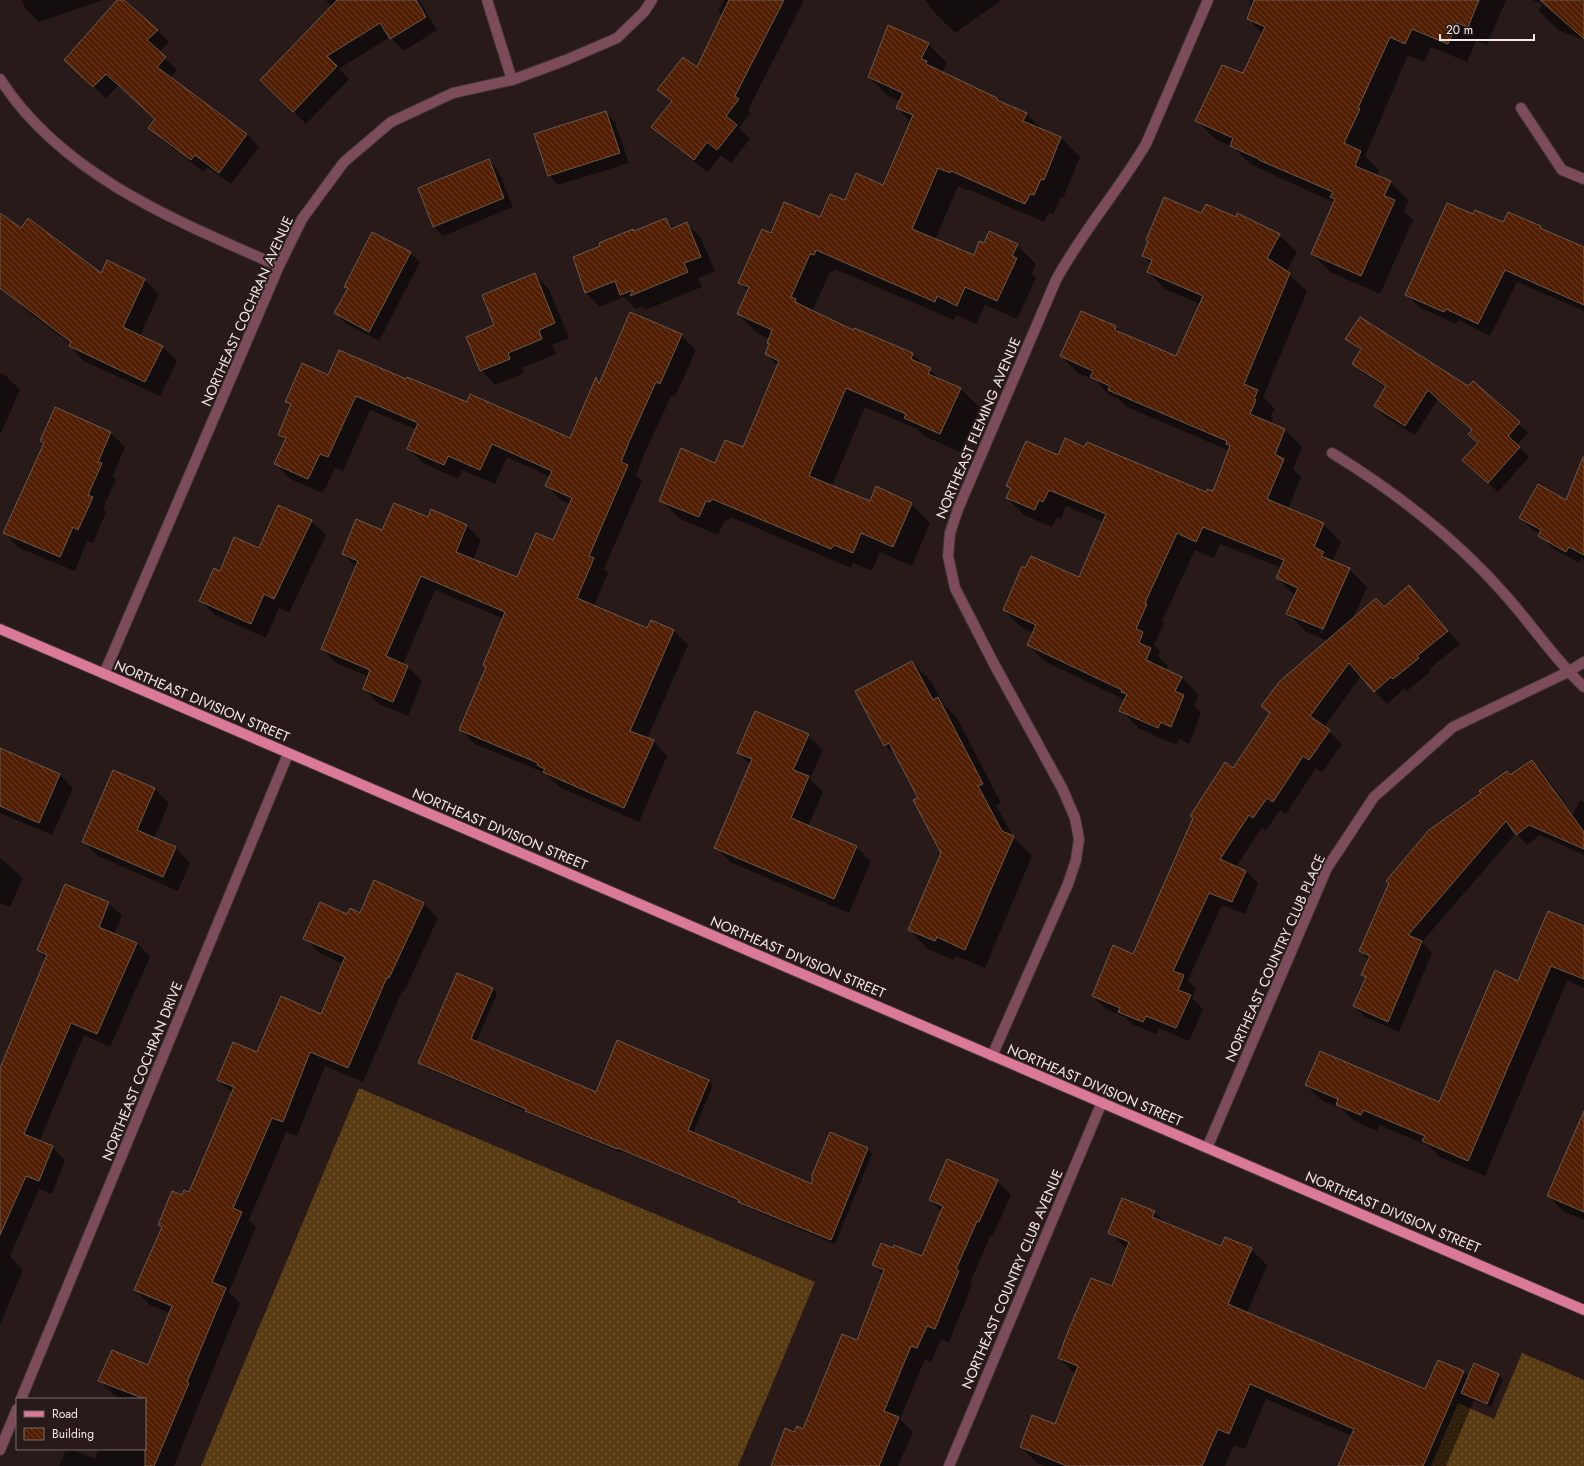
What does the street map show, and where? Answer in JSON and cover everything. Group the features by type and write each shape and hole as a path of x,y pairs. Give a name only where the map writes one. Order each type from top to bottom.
{"main road":[{"name":"NORTHEAST DIVISION STREET","path":"0,629 1584,1310"}],"street":[{"path":"487,0 512,80"},
{"name":"NORTHEAST COCHRAN AVENUE","path":"104,674 280,266 302,219 344,162 391,122 452,93 512,80 566,60 617,38 644,12 652,0"},
{"name":"NORTHEAST FLEMING AVENUE","path":"992,1056 1068,884 1076,860 1079,839 1075,818 1062,788 994,664 955,588 948,556 950,533 958,509 1056,280 1070,254 1133,165 1146,144 1208,0"},
{"path":"0,79 47,136 111,185 177,221 280,266"},
{"path":"1521,108 1562,170 1584,179"},
{"path":"1332,453 1371,477 1408,503 1444,532 1477,563 1508,597 1568,672 1584,687"},
{"name":"NORTHEAST COUNTRY CLUB PLACE","path":"1207,1148 1327,868 1374,797 1453,727 1568,672 1584,662"},
{"name":"NORTHEAST COCHRAN DRIVE","path":"21,1398 288,754"},
{"name":"NORTHEAST COUNTRY CLUB AVENUE","path":"949,1466 1102,1102"},
{"path":"0,1450 16,1411"}],"shaded area":[{"path":"359,1088 815,1282 738,1466 201,1466"},
{"path":"1522,1353 1584,1380 1584,1466 1431,1466 1458,1403 1494,1419"}],"building":[{"path":"117,0 124,0 158,30 147,40 166,57 157,67 247,134 219,173 195,155 191,160 148,128 155,119 106,74 93,87 64,60"},
{"path":"337,0 416,0 426,17 390,39 380,23 327,56 337,66 293,112 260,80"},
{"path":"729,0 784,0 735,96 739,99 726,116 737,125 717,150 707,142 694,160 651,127 672,101 657,90 683,57 697,67"},
{"path":"1254,0 1479,0 1468,27 1457,23 1448,44 1412,29 1405,44 1390,37 1358,108 1360,109 1344,143 1361,151 1355,166 1391,181 1384,196 1395,200 1361,276 1311,254 1335,199 1330,197 1333,192 1230,146 1233,138 1195,121 1222,65 1243,73 1265,27 1247,19"},
{"path":"1540,0 1584,0 1584,39"},
{"path":"888,25 929,43 921,59 927,61 926,64 997,98 997,100 1027,113 1023,121 1061,137 1044,180 1041,179 1034,195 1030,194 1025,204 951,171 950,173 938,168 912,229 974,255 979,241 984,243 989,231 1018,244 1012,256 1017,258 997,301 965,287 957,306 937,296 935,302 816,250 814,255 810,254 791,297 796,299 795,302 853,330 854,328 913,353 911,359 931,368 928,374 961,388 940,434 904,418 906,414 846,388 809,476 870,501 876,486 912,503 893,547 861,533 853,553 834,545 831,549 712,499 710,502 706,501 699,517 659,501 681,448 715,463 725,440 743,447 779,361 765,354 772,330 737,314 749,287 738,283 762,229 771,233 784,202 820,217 830,194 845,200 856,173 883,185 913,115 896,108 903,93 868,77"},
{"path":"606,111 620,153 548,176 534,134"},
{"path":"489,159 504,198 433,227 418,188"},
{"path":"1164,197 1201,213 1206,204 1236,217 1237,213 1280,234 1267,258 1290,273 1244,384 1258,390 1254,399 1256,400 1250,414 1285,429 1275,454 1284,459 1267,499 1324,523 1314,547 1324,552 1321,556 1350,568 1323,629 1286,614 1298,588 1276,578 1284,560 1203,527 1196,542 1177,533 1145,603 1147,604 1136,629 1143,632 1139,643 1151,648 1146,660 1182,677 1175,691 1184,695 1171,727 1161,722 1158,728 1119,711 1127,694 1121,692 1122,690 1027,645 1036,625 1003,610 1022,566 1025,568 1031,556 1079,577 1106,514 1049,490 1043,502 1039,500 1035,510 1006,498 1011,488 1006,486 1026,441 1058,455 1065,438 1084,447 1087,442 1206,492 1207,489 1213,491 1230,446 1226,444 1227,441 1108,390 1110,386 1090,377 1093,371 1060,356 1081,311 1116,326 1115,330 1176,356 1203,296 1147,272 1152,260 1142,256 1148,241 1146,240"},
{"path":"1447,203 1473,214 1475,210 1503,222 1508,212 1584,247 1584,305 1505,270 1478,324 1446,309 1444,312 1405,295"},
{"path":"0,213 21,228 28,218 101,273 107,260 145,279 123,327 163,346 145,382 69,346 71,342 0,288"},
{"path":"666,218 671,229 687,222 701,257 684,263 688,272 630,296 633,290 620,295 615,281 585,293 573,257 600,246 599,243 633,229 634,231"},
{"path":"372,232 411,252 369,332 334,313 348,288 344,287"},
{"path":"535,273 555,323 539,330 542,339 508,353 510,359 480,371 466,337 494,325 482,295"},
{"path":"630,312 682,334 660,384 656,382 621,462 628,465 589,556 594,558 577,598 647,628 651,620 674,630 630,731 654,740 624,808 543,772 545,769 537,765 538,763 459,730 486,667 483,665 505,612 421,576 386,656 408,666 393,702 363,689 370,670 321,649 358,561 342,554 356,519 382,530 394,503 428,517 431,509 467,525 456,552 517,577 536,533 553,540 572,498 545,486 552,471 492,444 480,470 448,456 444,465 407,449 418,423 356,396 328,457 320,454 308,479 274,464 286,438 278,435 291,404 285,402 302,363 328,375 339,350 406,379 407,377 467,402 470,394 570,438 596,377 599,384"},
{"path":"1360,317 1468,386 1473,381 1520,422 1508,436 1520,447 1488,483 1462,460 1478,443 1468,434 1472,430 1428,390 1405,426 1374,406 1386,386 1352,364 1361,349 1345,339"},
{"path":"55,407 111,432 98,462 102,463 88,495 93,497 78,530 73,527 60,557 3,533 44,443 40,441"},
{"path":"1583,457 1584,555 1569,547 1566,552 1538,536 1541,530 1519,518 1538,484 1566,500"},
{"path":"278,505 312,520 274,599 264,594 251,624 199,601 214,568 220,571 234,537 259,548"},
{"path":"1409,585 1448,631 1417,656 1419,658 1393,679 1391,677 1374,692 1349,663 1310,716 1330,730 1309,760 1303,756 1273,802 1267,798 1253,818 1249,815 1220,859 1246,871 1232,902 1209,893 1173,971 1184,975 1178,990 1191,995 1176,1028 1146,1016 1143,1022 1118,1012 1120,1008 1092,996 1113,945 1133,954 1193,818 1190,816 1225,762 1233,768 1270,713 1261,706 1280,681 1376,598 1384,607"},
{"path":"912,661 933,700 938,697 983,784 978,786 1002,831 1014,836 965,950 937,937 935,941 908,930 941,853 913,800 918,798 889,743 884,746 855,691"},
{"path":"755,711 809,734 793,770 809,776 791,818 857,846 834,899 714,848 752,759 737,753"},
{"path":"0,748 60,774 39,823 0,806"},
{"path":"1532,760 1584,832 1584,849 1529,825 1516,835 1506,821 1408,935 1422,941 1388,1022 1353,1006 1366,977 1361,975 1370,956 1359,951 1389,883 1386,881 1429,830 1481,793 1479,791 1507,771 1510,775"},
{"path":"113,770 155,788 137,830 176,847 163,877 82,842"},
{"path":"374,880 424,903 389,978 387,977 348,1068 310,1052 283,1122 272,1118 233,1208 242,1212 212,1282 226,1288 187,1382 189,1383 154,1466 145,1466 146,1398 142,1398 98,1381 112,1350 148,1365 172,1306 134,1290 162,1227 158,1225 172,1191 182,1195 184,1190 189,1192 234,1087 217,1080 233,1042 257,1052 281,996 321,1014 345,957 303,939 320,902 347,914 350,908 360,913"},
{"path":"65,884 109,902 99,927 137,943 97,1034 71,1023 24,1134 53,1146 39,1181 26,1176 0,1235 0,1068 47,955 37,950"},
{"path":"1548,911 1584,926 1584,979 1551,966 1468,1161 1422,1141 1425,1136 1363,1110 1361,1115 1336,1105 1338,1099 1305,1085 1320,1051 1439,1102 1495,970 1518,981"},
{"path":"457,973 493,988 471,1039 596,1092 617,1040 709,1080 688,1130 812,1184 812,1175 830,1132 868,1148 831,1240 738,1202 739,1200 618,1148 617,1149 525,1111 526,1109 418,1063"},
{"path":"1584,1111 1584,1212 1547,1196"},
{"path":"947,1159 998,1180 979,1222 977,1221 956,1269 959,1271 935,1329 927,1326 917,1348 911,1346 884,1411 899,1417 879,1466 771,1466 785,1428 794,1432 797,1426 803,1429 842,1334 857,1340 884,1270 872,1265 881,1243 893,1248 894,1245 922,1256 943,1206 929,1200"},
{"path":"1122,1198 1155,1211 1152,1217 1221,1246 1225,1237 1252,1248 1228,1304 1425,1389 1438,1360 1464,1371 1423,1466 1338,1466 1354,1429 1250,1384 1229,1434 1218,1429 1202,1466 1067,1466 1020,1447 1032,1415 1055,1424 1078,1366 1058,1358 1091,1278 1112,1286 1129,1242 1108,1233"},
{"path":"1474,1363 1499,1374 1487,1404 1461,1393"}]}
